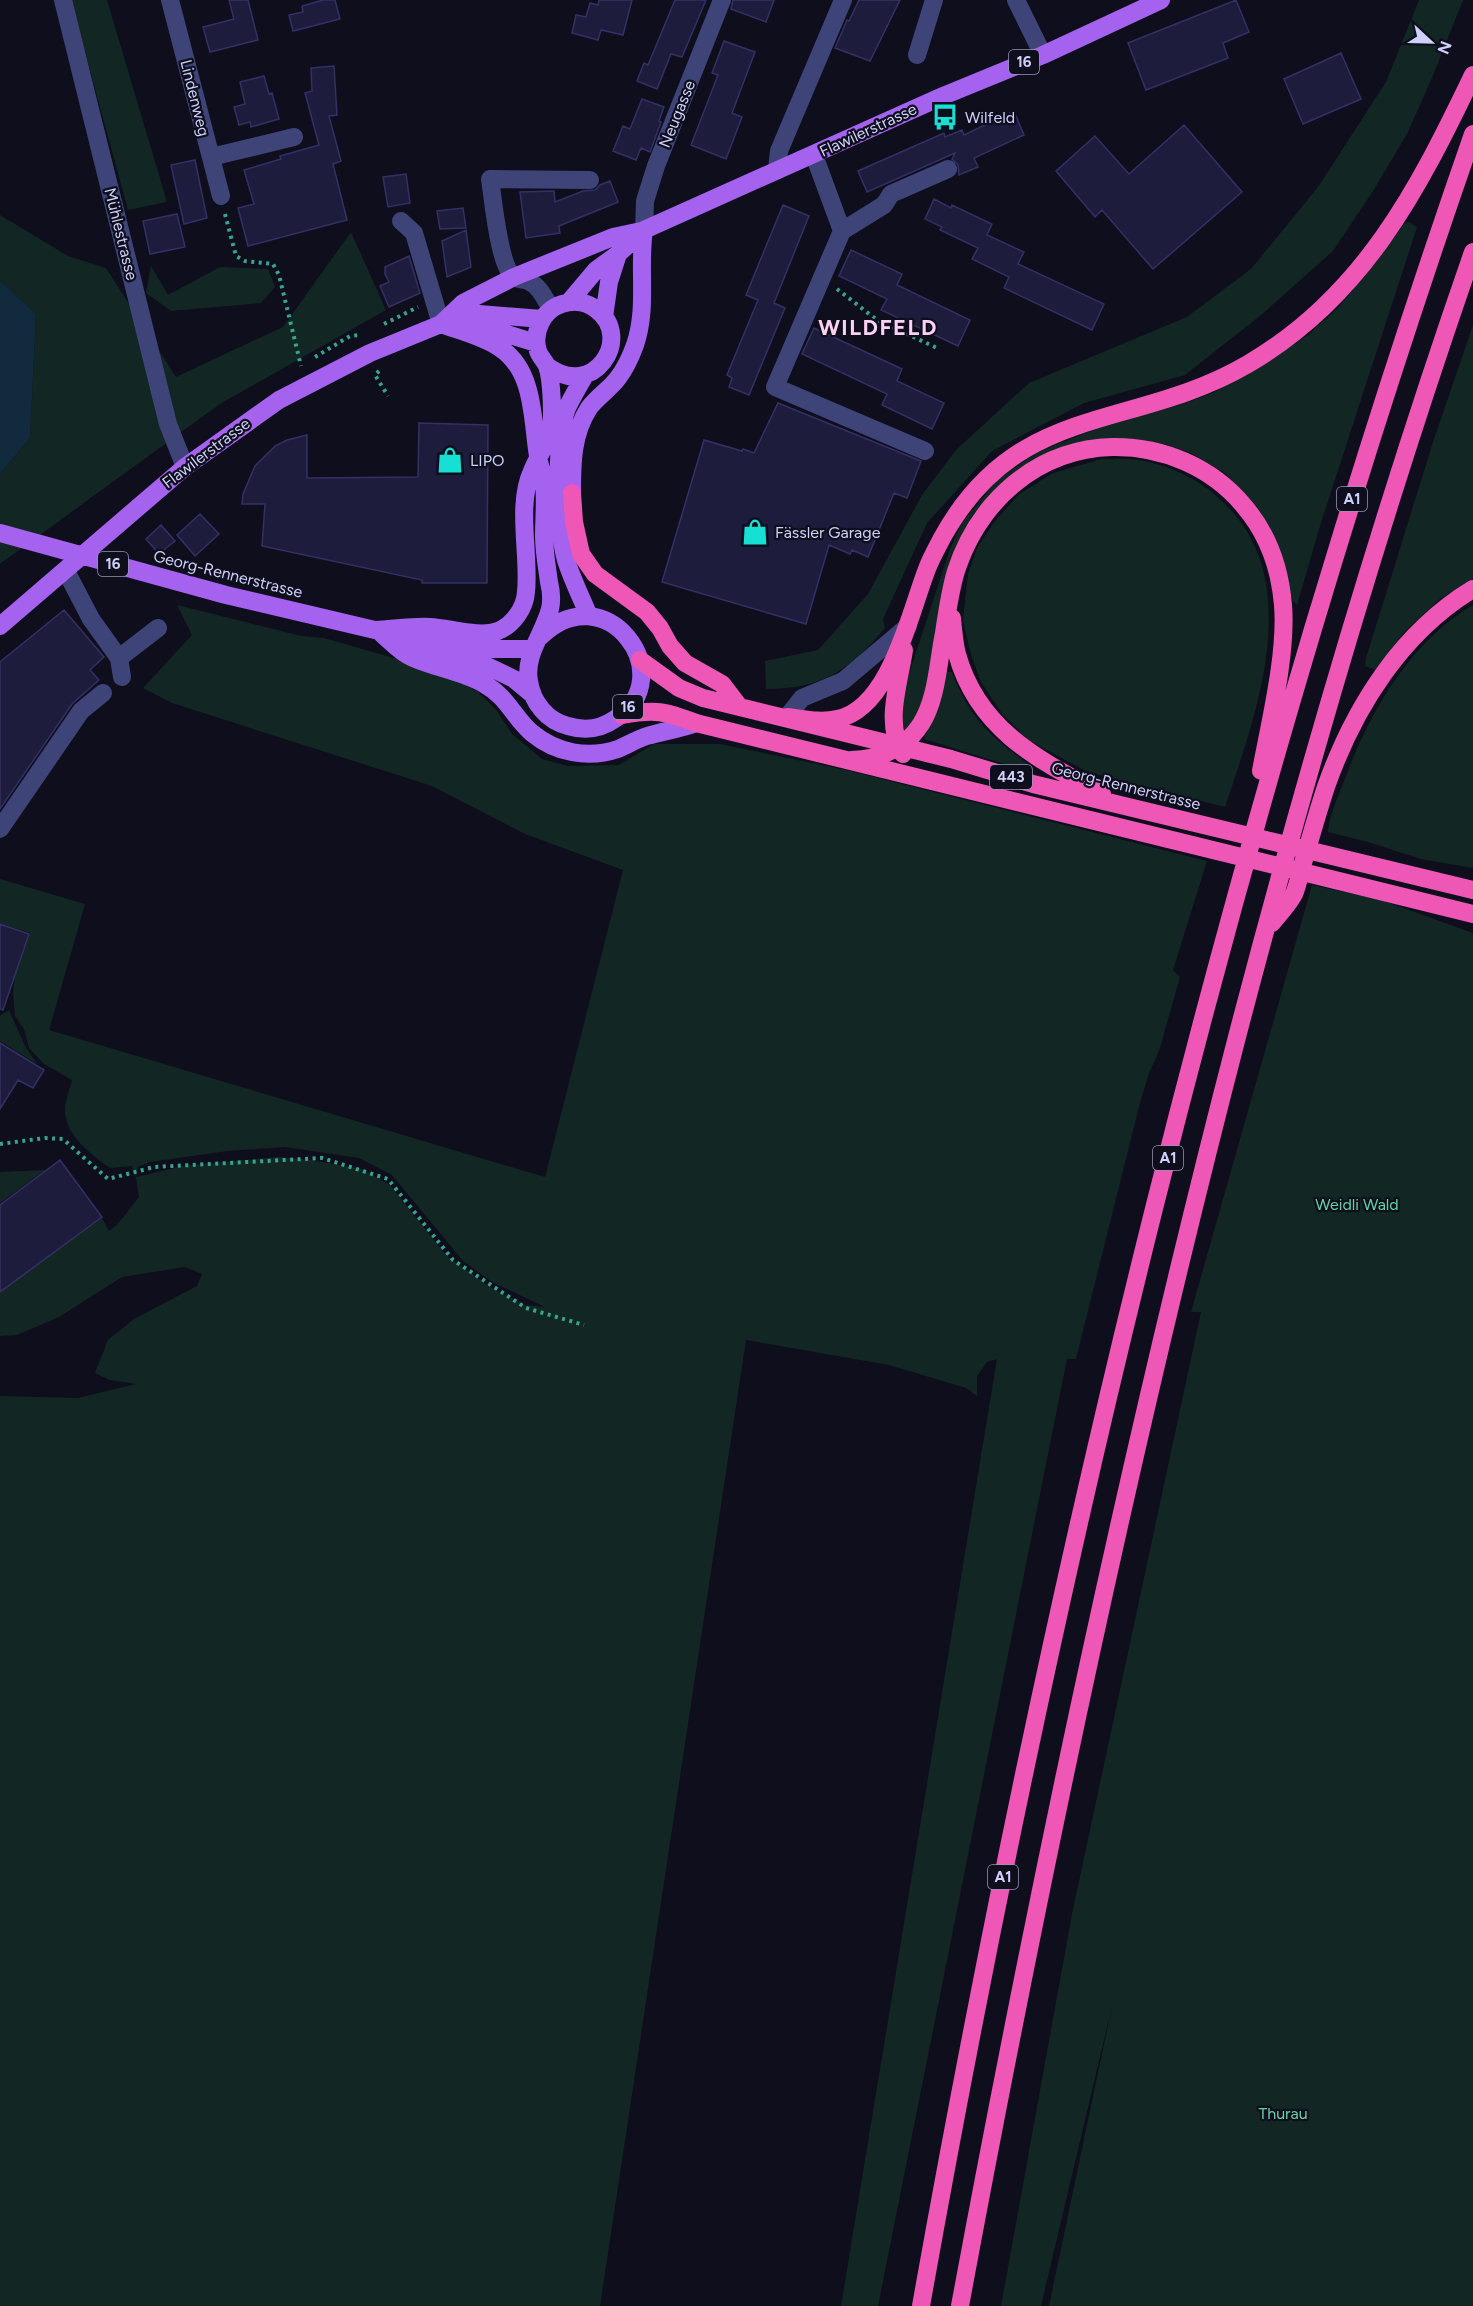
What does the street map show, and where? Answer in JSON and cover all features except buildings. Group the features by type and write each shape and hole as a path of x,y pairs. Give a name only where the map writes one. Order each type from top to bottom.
{"highway":[{"path":"787,717 815,721 839,719 870,701 881,687 908,626 927,567 951,523 978,486 1007,459 1033,443 1066,429 1175,395 1226,376 1280,344 1301,329 1334,299 1369,259 1407,204 1473,75"},
{"name":"A1","path":"921,2306 1007,1856 1066,1584 1152,1221 1245,868 1352,502 1473,134"},
{"name":"A1","path":"960,2306 1018,1995 1106,1578 1185,1240 1265,932 1315,753 1421,401 1473,252"},
{"path":"851,760 869,759 890,752 916,731 930,704 957,568 982,516 1002,494 1018,480 1058,458 1102,448 1124,447 1145,450 1189,463 1230,491 1251,515 1269,546 1280,582 1283,608 1280,651 1245,868"},
{"path":"572,493 574,522 581,554 595,574 647,612 660,628 670,646 685,663 722,684 738,705"},
{"path":"1265,932 1294,894 1327,784 1346,738 1366,701 1398,655 1420,631 1439,613 1473,589"},
{"path":"949,601 956,652 968,682 984,709 1015,742 1070,777 1124,806"},
{"path":"908,626 894,714 894,732 898,746 908,762 940,783"},
{"name":"Georg-Rennerstrasse","path":"640,660 679,688 703,698 787,717 1124,806 1473,890"},
{"path":"622,715 656,711 670,713 688,726 851,760 940,783"},
{"name":"443","path":"940,783 1472,914"}],"main road":[{"name":"Flawilerstrasse","path":"569,302 596,270 644,230 934,100 1043,54 1159,0"},
{"path":"538,457 533,407 525,382 513,361 500,348 448,318 463,303 514,277 613,237 644,230 641,252 642,321 634,347 618,378 590,408 577,432 572,462 572,493"},
{"name":"Flawilerstrasse","path":"604,316 609,282 618,254"},
{"path":"376,630 430,627 476,633 498,631 514,621 522,608 526,593 524,546 527,481 551,430 550,386 547,366 536,343 537,331 547,314 569,302 589,305 604,316 610,329 611,344 607,357 598,369 585,375 565,376 547,366"},
{"name":"Flawilerstrasse","path":"0,626 185,466 279,400 370,352 448,318 547,314"},
{"name":"Flawilerstrasse","path":"448,318 536,343"},
{"path":"585,375 567,407 564,418 559,462 559,496 561,537 566,559 589,616"},
{"name":"16","path":"538,457 544,482 544,540 551,607 528,664 528,679 532,694 540,708 550,718 564,726 579,729 594,728 622,715 631,704 641,678 640,660"},
{"name":"Georg-Rennerstrasse","path":"0,533 226,595 412,639 447,642 484,649 536,643"},
{"path":"536,643 550,627 562,620 575,616 589,616 604,619 617,626 628,636 640,660"},
{"path":"376,630 409,657 484,684 509,703 518,719 531,732 547,744 565,752 600,753 618,749 646,736 688,726"},
{"name":"Georg-Rennerstrasse","path":"412,639 443,653 485,665 514,680 532,694"}],"street":[{"name":"Mühlestrasse","path":"63,0 168,424 185,466"},
{"name":"Lindenweg","path":"170,0 221,196"},
{"name":"Neugasse","path":"644,230 645,201 656,166 722,0"},
{"path":"777,170 779,151 843,0"},
{"path":"917,55 934,0"},
{"path":"1016,0 1043,54"},
{"path":"211,158 294,137"},
{"path":"814,155 842,231"},
{"path":"925,451 775,387 842,231 884,205 891,194 948,169"},
{"path":"547,314 538,288 528,281 514,277 507,268 501,253 490,179 590,180"},
{"path":"401,221 414,232 448,318"},
{"path":"66,570 91,619 119,658 122,677"},
{"path":"787,717 802,698 843,681 908,626"},
{"path":"119,658 158,628"},
{"path":"0,829 81,711 103,693"}],"path":[{"path":"221,196 236,256 245,261 273,264 279,275 301,366"},
{"path":"822,277 877,320 937,348"},
{"path":"379,371 375,375 388,396"},
{"path":"0,1144 45,1138 63,1139 108,1179 154,1167 322,1158 388,1179 453,1260 526,1308 584,1325"}],"green space":[{"path":"71,0 107,0 167,202 128,210"},
{"path":"1419,0 1463,0 1407,134 1333,251 1261,315 1185,375 1084,403 992,451 927,523 883,619 885,628 872,643 847,666 819,681 786,688 766,689 765,661 818,650 868,594 922,495 956,450 1029,383 1187,317 1251,269 1318,187 1386,82"},
{"path":"0,215 68,256 106,268 176,377 283,327 351,232 386,310 220,404 0,564 0,474 30,438 36,314 0,281"},
{"path":"1409,222 1417,227 1320,526 1297,605 1292,600 1280,550 1257,506 1225,473 1191,453 1168,445 1132,439 1095,439 1056,449 1017,470 971,517 948,573 922,706 912,725 905,729 900,726 901,698 950,549 961,524 998,479 1038,452 1096,429 1213,393 1260,366 1308,335 1338,308 1405,223"},
{"path":"151,266 168,295 220,267 268,269 275,287 261,303 171,311 146,293"},
{"path":"1473,325 1473,579 1440,599 1405,631 1376,670 1365,666 1366,658 1433,442"},
{"path":"1102,459 1134,459 1150,462 1186,475 1217,496 1250,537 1264,573 1269,612 1267,652 1260,693 1225,807 1084,770 1030,741 1003,715 981,682 971,655 963,620 968,574 977,548 995,521 1018,495 1053,473"},
{"path":"177,605 301,636 324,638 432,669 477,691 497,711 512,734 542,759 568,766 619,765 654,744 720,744 846,770 1207,861 1173,970 1180,977 1159,1051 1149,1073 1140,1103 1076,1359 1067,1359 878,2306 841,2306 997,1359 987,1362 977,1376 977,1396 966,1388 889,1365 746,1340 600,2306 0,2306 0,1396 78,1398 136,1384 110,1380 95,1373 108,1340 134,1319 197,1286 202,1274 185,1267 122,1277 59,1317 17,1335 0,1336 0,1292 102,1218 109,1231 117,1225 139,1197 132,1166 110,1168 87,1150 74,1136 66,1119 65,1109 72,1080 44,1064 29,1048 24,1029 15,1016 13,993 15,975 22,949 30,933 0,923 0,879 85,904 49,1030 545,1177 623,870 525,834 432,786 172,703 143,688 192,635","holes":["285,1147 359,1158 392,1175 463,1261 492,1282 545,1307 525,1305 490,1287 446,1255 390,1185 362,1169 278,1157 183,1166 136,1177 138,1167 150,1162 227,1151"]},
{"path":"1473,605 1473,868 1421,859 1328,832 1334,808 1353,758 1378,707 1393,683 1429,639"},
{"path":"945,672 952,672 967,703 983,726 1030,766 1030,772 924,739 940,702"},
{"name":"Thurau","path":"1312,885 1381,900 1473,933 1473,2306 1049,2306 1112,2006 1041,2306 1001,2306 1072,1914 1201,1312 1191,1312"},
{"path":"9,1010 25,1046 37,1064 0,1041 0,1016"},
{"path":"45,1170 0,1203 0,1172"}],"water":[{"path":"0,281 36,314 30,438 0,474"}],"place":[{"name":"Wilfeld","path":"945,117"},
{"name":"LIPO","path":"450,460"},
{"name":"Fässler Garage","path":"755,532"}],"district":[{"name":"WILDFELD","path":"878,327"}],"park label":[{"name":"Weidli Wald","path":"1357,1204"}]}
